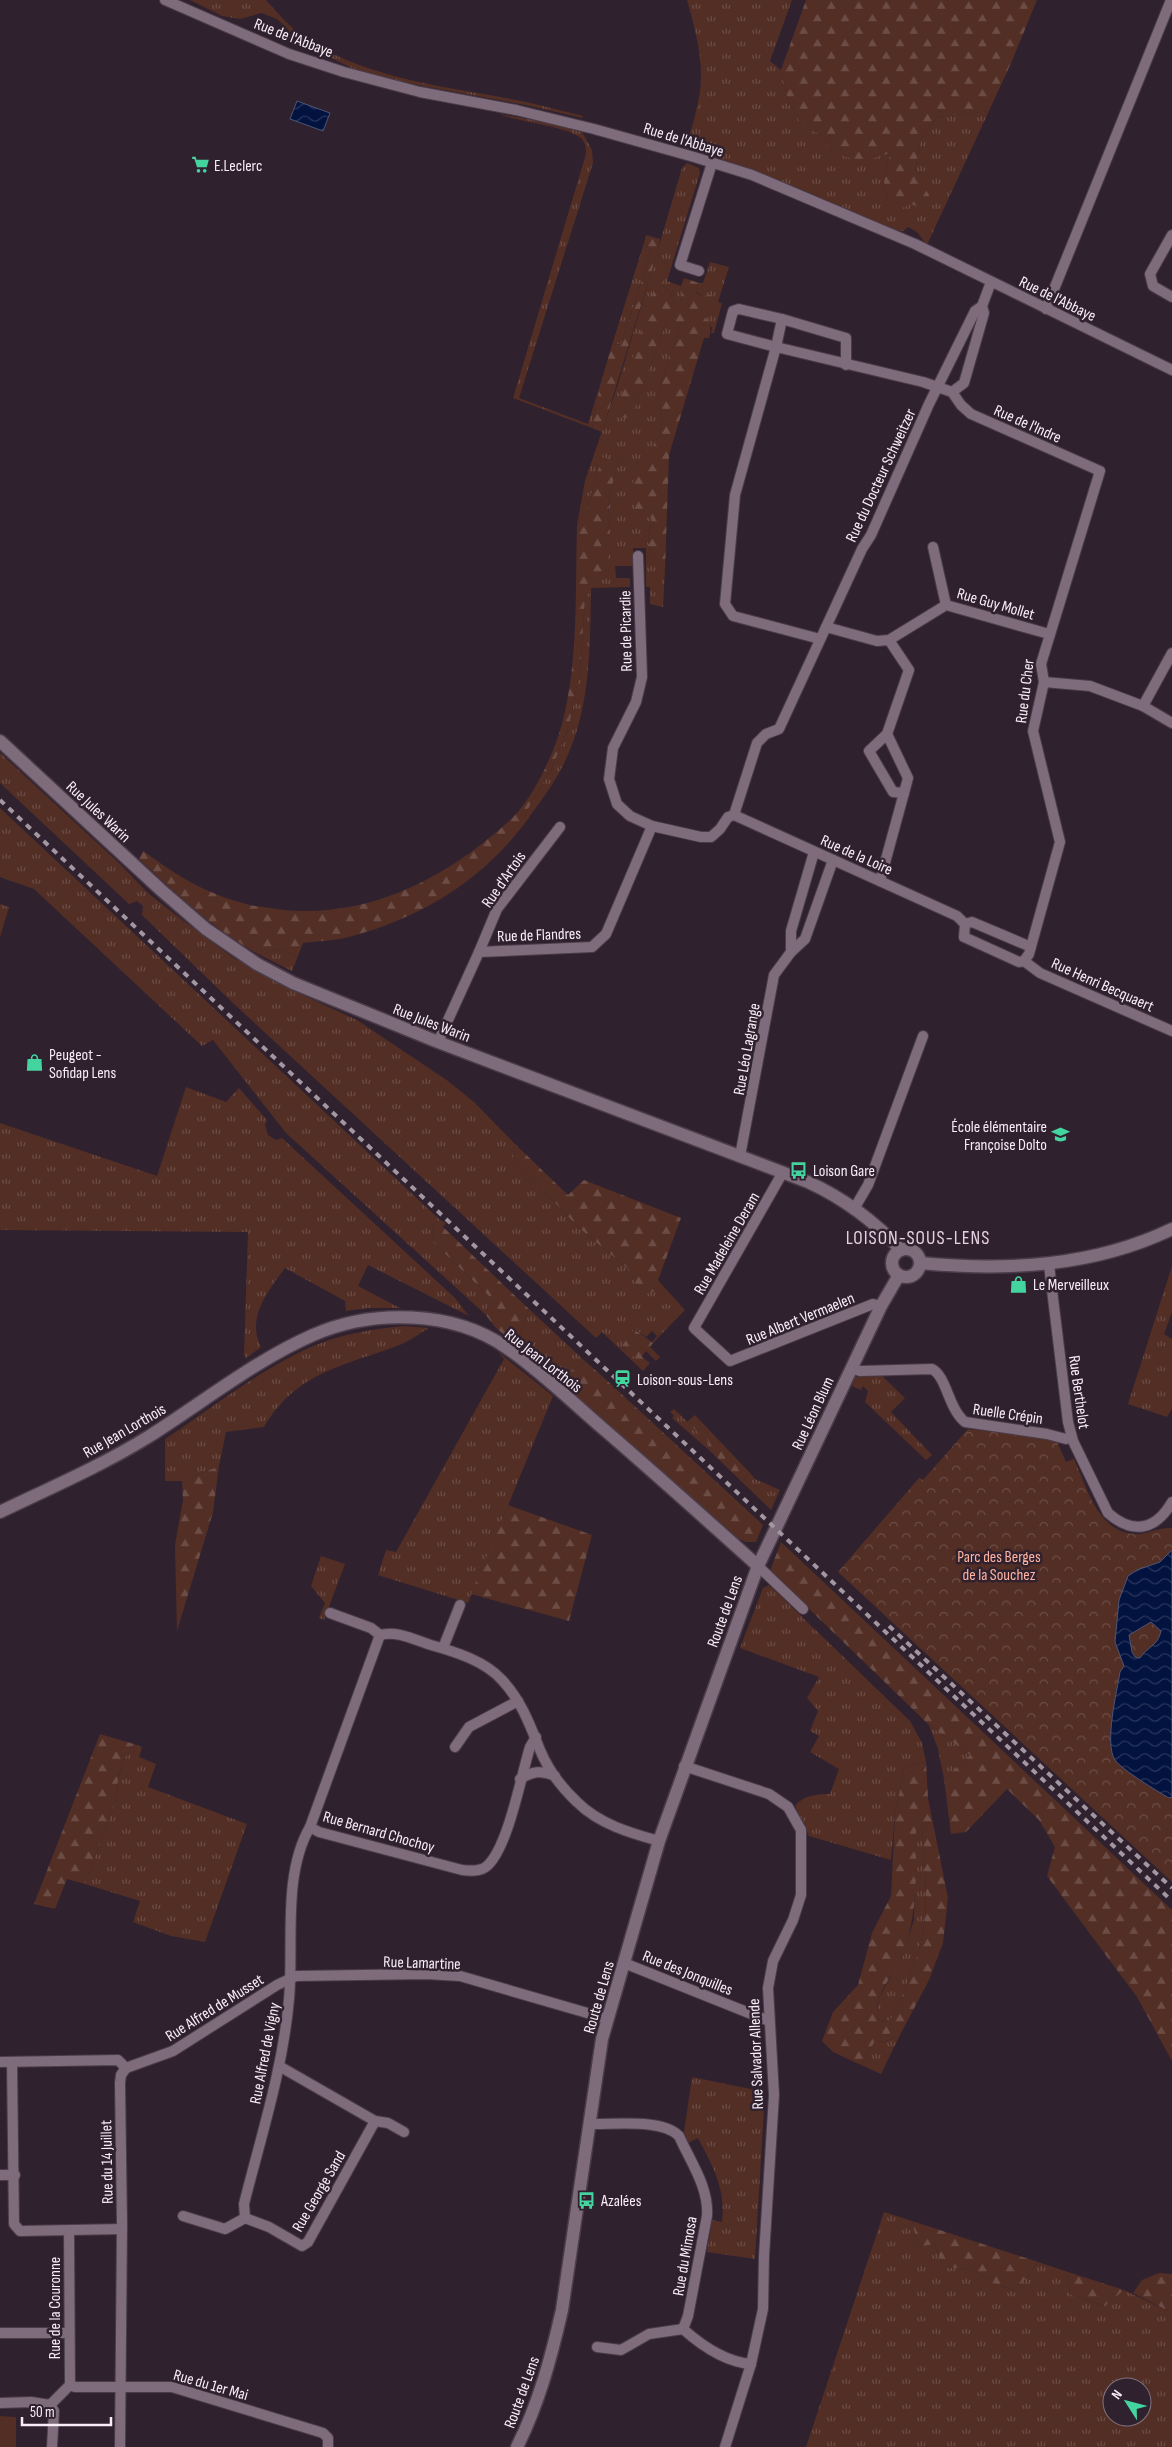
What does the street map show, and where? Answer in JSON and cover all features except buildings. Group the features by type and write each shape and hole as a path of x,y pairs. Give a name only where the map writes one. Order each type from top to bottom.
{"street":[{"name":"Rue de l'Abbaye","path":"165,0 289,54 344,72 420,92 516,110 594,129 712,163 803,195 946,258 991,282 1172,370"},
{"path":"1046,309 1171,0"},
{"path":"699,271 680,265 712,163"},
{"path":"1172,236 1150,274 1152,286 1172,298"},
{"name":"Rue du Docteur Schweitzer","path":"734,815 757,743 766,734 779,729 862,549 871,535 937,388 975,311 982,306 991,282"},
{"path":"846,365 846,338 782,319 739,309 733,311 727,334 846,365 923,382 952,392 964,382 984,313 982,306"},
{"path":"782,319 735,495 725,604 733,616 820,639"},
{"name":"Rue de l'Indre","path":"952,392 961,405 971,414 1100,471"},
{"name":"Rue du Cher","path":"1031,947 1060,842 1033,731 1044,682 1041,664 1100,471"},
{"path":"933,547 946,605"},
{"name":"Rue de Picardie","path":"638,556 642,677 636,702 613,748 609,779 617,804 630,816 652,826 701,837 711,837 720,829 728,817 734,815"},
{"name":"Rue Guy Mollet","path":"889,640 946,605 1049,634"},
{"path":"826,627 878,641 889,640 909,670 886,734 870,751 893,792 904,793"},
{"path":"1143,706 1172,653"},
{"path":"1044,682 1090,686 1143,706 1172,723"},
{"path":"880,881 908,778 886,734"},
{"name":"Rue Jules Warin","path":"0,741 161,890 230,947 292,983 438,1042 817,1186 854,1209 883,1231 902,1250"},
{"name":"Rue de la Loire","path":"734,815 957,916 965,924 964,937 1019,962 1024,961"},
{"name":"Rue de Flandres","path":"438,1042 479,952 592,947 606,934 652,826"},
{"name":"Rue d'Artois","path":"479,952 497,909 560,827"},
{"path":"791,952 791,932 814,852"},
{"name":"Rue Léo Lagrange","path":"740,1156 774,975 791,952 805,939 833,860"},
{"name":"Rue de la Loire","path":"965,924 972,922 1031,947"},
{"path":"1024,961 1031,947"},
{"name":"Rue Henri Becquaert","path":"1024,961 1040,973 1172,1031"},
{"path":"854,1209 868,1185 923,1036"},
{"name":"Rue Madeleine Deram","path":"730,1361 694,1328 782,1172"},
{"path":"920,1264 1049,1265 1104,1255 1172,1229"},
{"path":"902,1250 912,1250 919,1258 920,1264 918,1270 913,1275 906,1277 899,1275 892,1265 896,1253 902,1250"},
{"name":"Rue Berthelot","path":"1049,1265 1068,1422 1072,1436 1105,1508 1112,1517 1129,1526 1146,1525 1157,1522 1164,1516 1172,1502"},
{"name":"Rue Léon Blum","path":"758,1566 881,1306 899,1275"},
{"name":"Rue Albert Vermaelen","path":"730,1361 873,1304 881,1306"},
{"name":"Rue Jean Lorthois","path":"0,1512 124,1451 276,1354 314,1334 351,1323 408,1317 446,1322 506,1347 626,1449 758,1566 802,1609"},
{"name":"Ruelle Crépin","path":"851,1368 860,1371 932,1370 939,1374 956,1415 965,1422 1047,1434 1066,1439 1072,1436"},
{"name":"Route de Lens","path":"517,2447 538,2402 562,2310 602,2039 658,1842 758,1566"},
{"path":"443,1648 460,1605"},
{"path":"330,1613 371,1628 380,1635 390,1632 443,1648 480,1663 492,1671 502,1680 518,1701 536,1737 540,1751 555,1776 579,1804 596,1817 620,1829 658,1842"},
{"name":"Rue Bernard Chochoy","path":"380,1635 310,1827 318,1832 462,1870 479,1870 486,1867 496,1857 504,1841 520,1779 530,1748 536,1737"},
{"path":"455,1747 470,1728 518,1701"},
{"name":"Rue Salvador Allende","path":"684,1766 769,1794 788,1808 801,1830 801,1895 793,1920 777,1952 770,1972 768,1988 774,2095 764,2256 763,2309 750,2364 725,2447"},
{"path":"520,1779 532,1772 546,1772 555,1776"},
{"name":"Rue Alfred de Vigny","path":"245,2218 244,2204 279,2066 290,1998 289,1980 294,1876 299,1851 310,1827"},
{"name":"Rue des Jonquilles","path":"624,1963 769,2020"},
{"name":"Rue Lamartine","path":"289,1980 296,1976 426,1974 460,1976 608,2019"},
{"name":"Rue Alfred de Musset","path":"126,2068 173,2051 289,1980"},
{"path":"0,2062 118,2060 126,2068"},
{"path":"12,2062 15,2175 14,2224 20,2230 122,2229"},
{"path":"279,2066 375,2121 388,2123 404,2132"},
{"name":"Rue du 14 Juillet","path":"120,2447 122,2229 120,2083 121,2074 126,2068"},
{"name":"Rue George Sand","path":"245,2218 269,2227 302,2246 308,2242 375,2121"},
{"name":"Rue du Mimosa","path":"589,2124 656,2125 673,2130 679,2136 703,2188 708,2202 707,2216 688,2316 683,2329"},
{"path":"0,2175 15,2175"},
{"path":"184,2216 224,2229 245,2218"},
{"name":"Rue de la Couronne","path":"69,2230 70,2385"},
{"path":"597,2347 621,2350 649,2334 683,2329 698,2342 730,2359 750,2364"},
{"path":"0,2334 69,2332"},
{"path":"0,2404 31,2402 50,2404 70,2385"},
{"name":"Rue du 1er Mai","path":"70,2385 75,2387 172,2387 323,2433 328,2438 328,2447"},
{"path":"50,2404 54,2411 52,2447"}],"green space":[{"path":"190,0 266,0 298,33 324,49 352,62 410,80 531,103 583,116 582,118 526,105 390,80 358,71 321,53 296,37 277,19 261,13 240,19 222,16"},
{"path":"687,0 792,0 770,61 781,70 788,102 803,127 821,134 834,154 890,153 884,182 888,201 915,171 921,139 937,117 989,111 927,245 917,232 908,227 903,231 896,231 766,176 686,148 701,85 701,66 695,28"},
{"path":"806,0 1037,0 989,111 937,117 921,139 915,171 933,202 923,209 911,204 900,209 888,201 884,182 890,153 864,161 834,154 821,134 803,127 788,102 781,70"},
{"path":"499,114 539,121 582,132 592,150 593,163 519,398 588,424 600,385 592,428 513,398 586,154 585,145 582,139 567,131"},
{"path":"687,163 699,168 700,173 667,281 681,286 682,306 673,304 671,293 663,286 668,264 663,261 632,418 666,322 681,322 657,394 663,420 654,448 635,466 652,518 648,539 652,562 665,570 663,607 650,604 650,587 646,587 646,548 633,548 633,566 615,566 616,578 630,578 630,587 591,588 587,682 578,728 560,771 528,819 525,814 551,770 569,726 580,670 585,599 610,533 608,500 619,461 602,458 587,509 577,525 585,481 618,384 682,168"},
{"path":"646,235 660,239 658,250 602,432 592,428 600,385 612,345 621,344 651,252 644,243"},
{"path":"644,243 651,252 621,344 612,345"},
{"path":"663,261 668,264 663,286 671,293 673,304 682,305 681,286 684,278 699,283 696,293 704,296 710,295 718,302 713,312 701,313 710,324 710,334 709,338 704,338 669,455 665,570 652,563 648,539 652,518 635,510 633,480 635,466 654,447 663,420 657,394 681,322 666,322 632,418 614,417"},
{"path":"710,262 729,267 718,302 722,303 714,333 711,333 712,328 701,314 704,296 696,292 699,283 703,283"},
{"path":"602,457 619,461 608,500 610,533 606,564 585,599 580,670 569,726 551,770 525,814 528,819 491,861 449,894 402,919 349,937 303,943 298,956 278,949 260,955 243,945 196,911 139,859 143,851 180,876 204,889 231,900 276,909 331,910 383,898 409,888 456,862 501,828 521,808 540,779 555,746 562,724 574,650 577,525 587,509"},
{"path":"0,753 120,864 149,894 232,957 285,987 357,1020 448,1081 474,1102 516,1145 513,1158 578,1227 627,1268 642,1294 665,1288 685,1310 653,1343 657,1336 652,1331 646,1337 635,1329 622,1346 633,1355 650,1363 643,1371 602,1332 596,1338 234,1004 142,915 143,906 137,901 129,904 0,783"},
{"path":"0,808 440,1220 432,1226 434,1243 491,1298 486,1315 286,1133 213,1040 202,1046 34,889 0,877"},
{"path":"0,904 9,907 0,937"},
{"path":"278,949 298,956 292,971 260,955"},
{"path":"186,1087 226,1102 239,1088 267,1120 265,1125 268,1135 276,1140 282,1138 455,1298 469,1316 368,1265 358,1286 400,1308 368,1308 346,1311 345,1301 285,1268 261,1305 256,1326 261,1347 246,1358 244,1355 248,1232 0,1230 0,1123 157,1176"},
{"path":"516,1145 568,1195 584,1180 681,1218 658,1280 665,1288 642,1295 627,1268 578,1227 513,1158"},
{"path":"440,1220 446,1223 443,1227 529,1309 519,1337 563,1375 586,1362 763,1525 756,1542 746,1542 739,1539 495,1327 486,1315 491,1298 434,1243 432,1226"},
{"path":"1172,1266 1172,1312 1164,1334 1172,1339 1172,1409 1167,1417 1128,1404"},
{"path":"529,1309 586,1362 563,1375 519,1337"},
{"path":"403,1326 429,1328 409,1341 325,1372 308,1381 277,1408 264,1427 226,1432 219,1466 182,1481 165,1481 165,1439 241,1387 281,1362 321,1343 361,1332"},
{"path":"634,1329 653,1343 650,1347 660,1357 656,1361 646,1351 642,1356 646,1361 631,1356 622,1346"},
{"path":"498,1352 553,1396 468,1603 378,1575 386,1550 396,1552 504,1359"},
{"path":"882,1376 905,1398 891,1412 932,1455 926,1460 865,1402 868,1391 863,1386 861,1390 852,1386 855,1377"},
{"path":"674,1409 708,1441 710,1451 672,1418 674,1416 670,1412"},
{"path":"695,1415 750,1473 742,1482 710,1451 708,1441 687,1422"},
{"name":"Parc des Berges de la Souchez","path":"968,1429 1045,1438 1057,1442 1066,1462 1074,1459 1095,1506 1111,1525 1121,1531 1134,1534 1172,1528 1172,1882 838,1572 919,1478 923,1480"},
{"path":"219,1466 213,1512 177,1631 175,1545 183,1500 182,1481"},
{"path":"750,1473 755,1479 780,1490 771,1510 742,1482"},
{"path":"508,1505 592,1535 569,1621 471,1594"},
{"path":"781,1542 1172,1910 1172,2061 1137,1997 1047,1876 1055,1847 1039,1820 1007,1789 966,1832 951,1834 944,1779 970,1755 929,1725 770,1571"},
{"path":"321,1556 345,1564 324,1620 319,1618 325,1603 311,1586"},
{"path":"769,1585 910,1721 922,1743 926,1762 905,1766 895,1814 891,1860 809,1836 795,1806 807,1797 830,1794 839,1769 810,1752 819,1736 810,1731 818,1711 807,1698 819,1677 740,1648 763,1588"},
{"path":"929,1725 970,1755 944,1779 938,1749"},
{"path":"100,1734 134,1744 124,1759 118,1777 117,1797 85,1884 67,1879 55,1909 34,1904"},
{"path":"134,1744 142,1747 139,1757 156,1764 148,1787 247,1824 205,1942 171,1936 133,1922 140,1901 85,1884 117,1797 118,1778 124,1759"},
{"path":"926,1762 928,1798 948,1898 943,1943 929,1980 900,2035 884,2042 875,2041 861,2065 833,2052 822,2041 833,2012 858,1985 872,1933 891,1896 895,1814 905,1766","holes":["922,1828 926,1901 922,1937 912,1972 893,2017 887,2022 880,2021 878,2003 884,1987 903,1955 908,1939 914,1908 916,1829"]},
{"path":"922,1828 926,1889 922,1937 912,1972 893,2017 887,2022 880,2021 877,2012 879,1998 902,1957 914,1920 916,1829"},
{"path":"900,2035 881,2074 861,2065 875,2041 884,2042"},
{"path":"692,2077 765,2092 755,2259 707,2252 712,2220 722,2222 723,2210 717,2178 698,2138 688,2143 684,2132"},
{"path":"884,2212 912,2221 918,2247 934,2244 943,2267 972,2269 996,2284 1016,2291 1038,2262 1068,2272 1070,2294 1104,2306 1124,2290 1172,2313 1172,2447 806,2447"},
{"path":"912,2221 1038,2262 1016,2291 996,2284 972,2269 943,2267 934,2244 918,2247"},
{"path":"1068,2272 1124,2290 1105,2306 1070,2294"},
{"path":"1159,2273 1172,2274 1172,2313 1133,2293 1142,2280"},
{"path":"0,2416 16,2417 16,2447 0,2447"}],"water":[{"path":"297,101 330,113 323,131 290,119"},
{"path":"1172,1550 1172,1797 1169,1798 1119,1764 1112,1752 1111,1742 1114,1704 1120,1672 1124,1666 1115,1642 1119,1600 1128,1576 1137,1570 1160,1562","holes":["1151,1622 1161,1631 1155,1643 1140,1658 1135,1657 1132,1652 1129,1635"]}],"railway":[{"path":"0,800 1172,1901"},
{"path":"889,1626 1172,1888"}],"place":[{"name":"E.Leclerc","path":"200,165"},
{"name":"Peugeot - Sofidap Lens","path":"35,1063"},
{"name":"École élémentaire Françoise Dolto","path":"1061,1135"},
{"name":"Loison Gare","path":"799,1170"},
{"name":"Le Merveilleux","path":"1019,1284"},
{"name":"Loison-sous-Lens","path":"623,1379"},
{"name":"Azalées","path":"587,2200"}],"district":[{"name":"LOISON-SOUS-LENS","path":"918,1237"}]}
